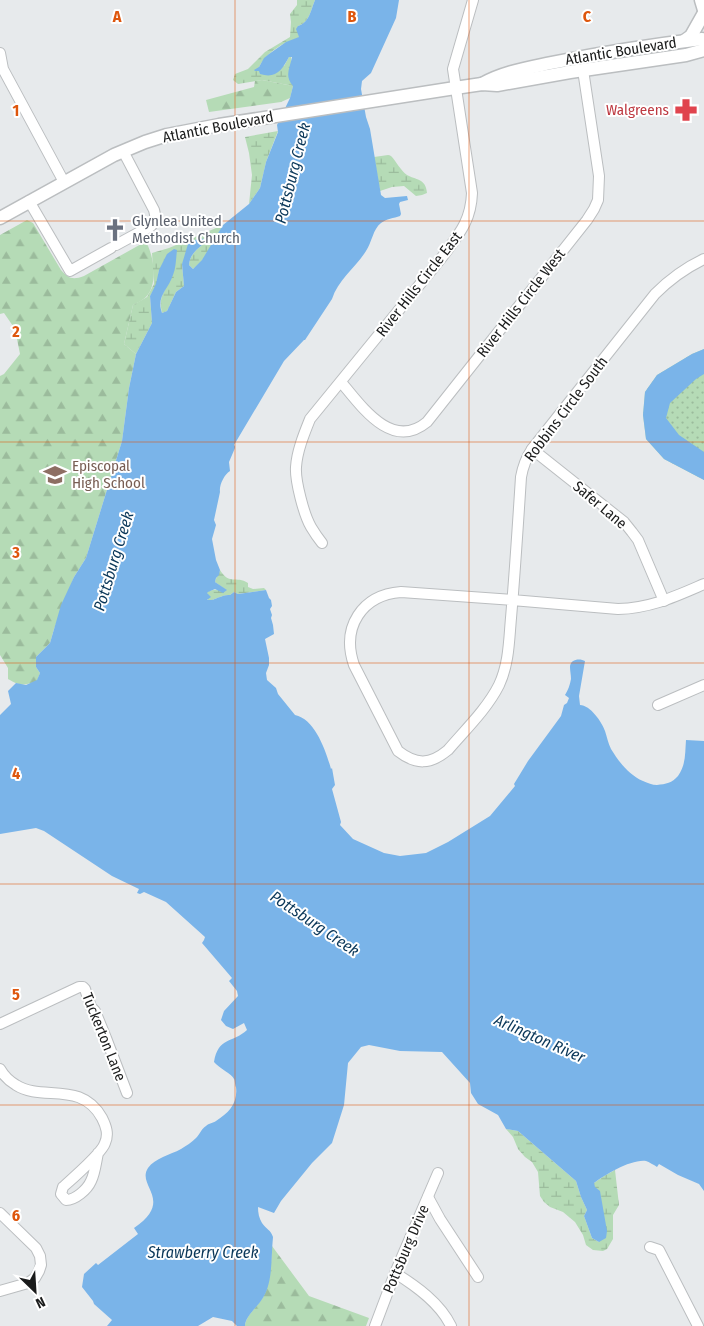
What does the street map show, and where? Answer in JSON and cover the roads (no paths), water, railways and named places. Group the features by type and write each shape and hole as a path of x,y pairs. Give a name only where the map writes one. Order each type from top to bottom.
{"main road":[{"path":"684,41 691,36 704,12 701,0"},
{"name":"Atlantic Boulevard","path":"482,84 494,77 596,54 684,41 704,40"},
{"name":"Atlantic Boulevard","path":"1,215 123,151 167,136 219,125 482,84 497,85 686,55 704,50"}],"street":[{"name":"River Hills Circle East","path":"322,543 307,518 298,484 296,467 304,434 310,419 443,256 462,229 472,207 472,193 453,69 473,0"},
{"path":"0,53 2,70 64,182"},
{"name":"River Hills Circle West","path":"341,382 365,411 385,427 408,432 421,427 427,422 587,220 598,200 599,176 583,70"},
{"path":"29,201 70,271 151,226 154,222 156,217 154,210 123,151"},
{"name":"Robbins Circle South","path":"512,600 521,477 523,465 532,449 655,294 668,281 704,259"},
{"name":"Safer Lane","path":"532,449 624,522 638,540 664,601"},
{"path":"512,600 507,660 499,686 482,710 441,756 433,760 418,762 411,760 398,751 352,660 350,644 352,629 356,619 370,602 381,596 401,592 512,600 618,609 664,601 704,584"},
{"path":"658,705 704,685"},
{"name":"Tuckerton Lane","path":"0,1024 83,986 106,1038 126,1093"},
{"path":"0,1069 17,1086 31,1091 70,1095 84,1099 93,1105 105,1124 107,1134 105,1145 98,1153"},
{"name":"Pottsburg Drive","path":"375,1326 395,1273 438,1173"},
{"path":"428,1197 440,1219 478,1276"},
{"path":"0,1213 36,1248 40,1256 41,1265 34,1278 28,1283 0,1291"},
{"path":"650,1247 659,1250 698,1326"},
{"path":"395,1273 412,1283 432,1301 448,1319 451,1326"}],"water":[{"path":"315,0 399,0 396,18 371,73 362,81 361,89 381,195 385,198 407,196 408,200 399,204 400,216 385,220 378,226 366,251 338,286 332,299 305,340 284,361 234,445 235,448 229,462 230,471 220,486 214,520 216,525 212,539 220,570 215,582 227,590 223,593 215,589 208,592 211,597 207,600 230,595 234,592 238,594 266,590 271,600 272,606 270,609 274,634 265,639 269,658 266,673 267,680 276,688 278,694 295,715 308,723 319,737 332,768 335,785 332,789 341,822 340,825 353,839 384,853 400,856 426,853 490,816 515,786 514,784 528,761 561,716 564,705 569,698 565,695 571,679 570,664 576,660 585,661 579,696 580,705 588,708 595,715 603,727 614,754 633,775 655,785 671,782 678,776 682,768 685,759 686,740 704,741 704,1191 699,1184 659,1164 657,1167 646,1161 640,1161 618,1168 594,1183 595,1187 600,1191 607,1231 606,1238 599,1242 592,1238 584,1216 587,1210 576,1181 518,1131 506,1129 498,1115 478,1104 471,1093 470,1083 442,1052 400,1051 369,1045 361,1047 348,1063 344,1105 332,1143 312,1163 281,1201 274,1213 258,1207 261,1221 273,1237 271,1268 267,1290 262,1300 247,1318 245,1326 237,1326 232,1321 213,1317 198,1326 107,1326 112,1320 94,1304 82,1287 84,1274 96,1263 98,1265 138,1234 134,1228 146,1218 152,1209 152,1194 146,1175 148,1168 159,1159 189,1144 208,1124 221,1118 232,1107 236,1098 234,1080 231,1075 214,1062 219,1048 223,1044 247,1030 244,1023 233,1029 226,1026 221,1020 224,1011 238,996 237,991 229,981 232,978 202,943 205,937 166,902 144,892 137,893 139,889 112,876 44,831 36,828 0,834 0,715 11,704 8,691 16,683 26,685 37,680 40,673 36,667 36,657 50,643 61,605 74,577 86,558 122,441 129,388 136,354 152,323 150,296 156,284 159,270 167,254 174,249 177,250 174,272 160,302 162,313 167,311 176,292 184,286 182,264 188,244 199,238 204,239 203,244 190,258 189,265 193,269 202,260 223,225 249,204 260,188 266,162 278,132 277,125 290,98 293,86 288,75 292,57 289,57 284,66 274,74 260,74 259,71 254,70 259,67 264,58 269,54 286,42 299,37 296,29 307,19"},
{"path":"704,349 704,374 670,403 666,418 679,435 704,452 704,480 664,459 646,439 643,415 645,392 657,375"}],"place":[{"name":"Walgreens","path":"686,110"},
{"name":"Glynlea United Methodist Church","path":"115,230"},
{"name":"Episcopal High School","path":"55,475"}],"water label":[{"name":"Pottsburg Creek","path":"292,173"},
{"name":"Pottsburg Creek","path":"113,561"},
{"name":"Pottsburg Creek","path":"315,923"},
{"name":"Arlington River","path":"540,1038"},
{"name":"Strawberry Creek","path":"203,1252"}]}
